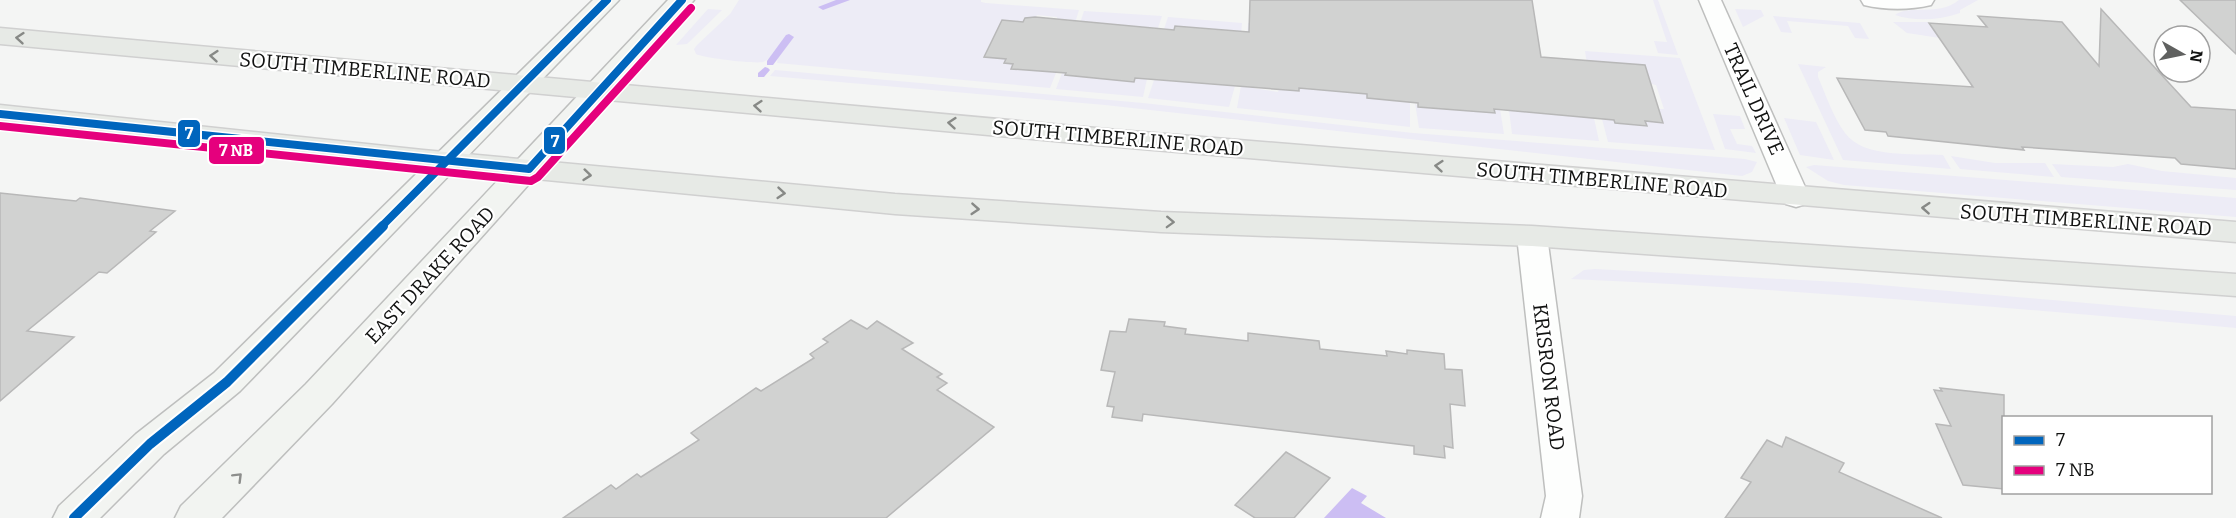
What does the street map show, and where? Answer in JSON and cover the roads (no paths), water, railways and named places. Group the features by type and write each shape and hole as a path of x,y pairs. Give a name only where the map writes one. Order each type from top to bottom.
{"main road":[{"path":"74,518 150,444 227,382 607,0"},
{"name":"EAST DRAKE ROAD","path":"196,518 286,430 529,169 682,0"},
{"name":"SOUTH TIMBERLINE ROAD","path":"0,36 598,92 1796,198 2236,232"},
{"path":"0,114 447,161 918,206 1161,222 1532,236 1839,259 2155,277 2236,285"},
{"path":"2155,277 2236,264"}],"street":[{"name":"TRAIL DRIVE","path":"1710,0 1796,198"},
{"path":"1872,0 1908,2 1923,0"},
{"name":"KRISRON ROAD","path":"1532,236 1564,496 1560,518"}],"waterway":[{"path":"823,7 845,0"},
{"path":"770,63 789,37"},
{"path":"761,75 765,70"}]}
